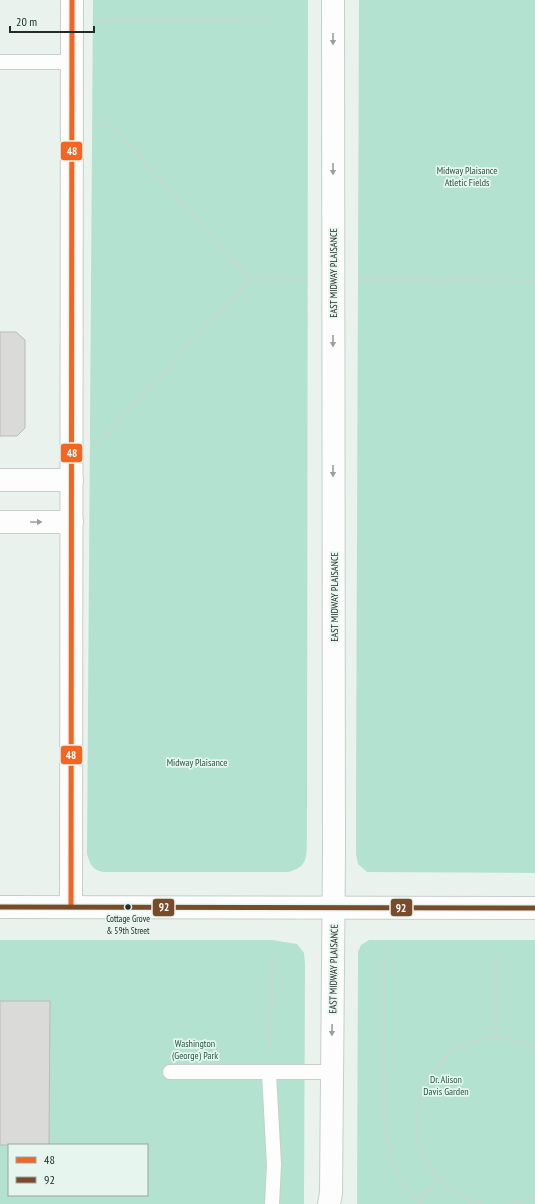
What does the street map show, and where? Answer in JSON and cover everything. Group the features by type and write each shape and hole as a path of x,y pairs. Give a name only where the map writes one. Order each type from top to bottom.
{"street":[{"path":"71,906 72,0"},
{"name":"EAST MIDWAY PLAISANCE","path":"333,0 333,1200"},
{"path":"0,480 72,480"},
{"path":"0,522 72,522"},
{"path":"0,907 535,908"}],"lane":[{"path":"0,62 72,62"},
{"path":"170,1072 332,1072"},
{"path":"269,1073 274,1165 272,1204"}],"path":[{"path":"93,20 275,19"},
{"path":"93,122 111,125 251,279"},
{"path":"96,446 251,279 308,278"},
{"path":"358,279 535,281"},
{"path":"384,952 384,1122 392,1161 401,1179 417,1201 421,1204"},
{"path":"269,1073 273,953"},
{"path":"496,953 496,1038"},
{"path":"484,1204 456,1193 439,1179 428,1164 421,1151 417,1136 417,1105 422,1089 438,1065 448,1056 471,1043 496,1038 512,1040 535,1047"},
{"path":"417,1201 439,1179"},
{"path":"505,1204 518,1202 535,1196"}],"green space":[{"name":"Midway Plaisance","path":"93,0 308,0 307,838 306,855 303,864 295,870 288,872 103,872 96,870 92,866 87,854"},
{"name":"Midway Plaisance Atletic Fields","path":"359,0 535,0 535,873 367,872 358,864 356,854 356,800"},
{"name":"Washington (George) Park","path":"0,940 272,940 297,944 304,953 305,963 304,1204 0,1204"},
{"name":"Dr. Alison Davis Garden","path":"369,940 535,940 535,1204 357,1204 358,952 361,945"}],"building":[{"path":"0,332 16,332 25,340 25,428 17,436 0,436"},
{"path":"0,1001 50,1001 49,1144 0,1145"}],"transit line":[{"name":"48","path":"71,906 72,0"},
{"name":"92","path":"0,907 535,908"}],"place":[{"name":"Cottage Grove & 59th Street","path":"128,907"}]}
